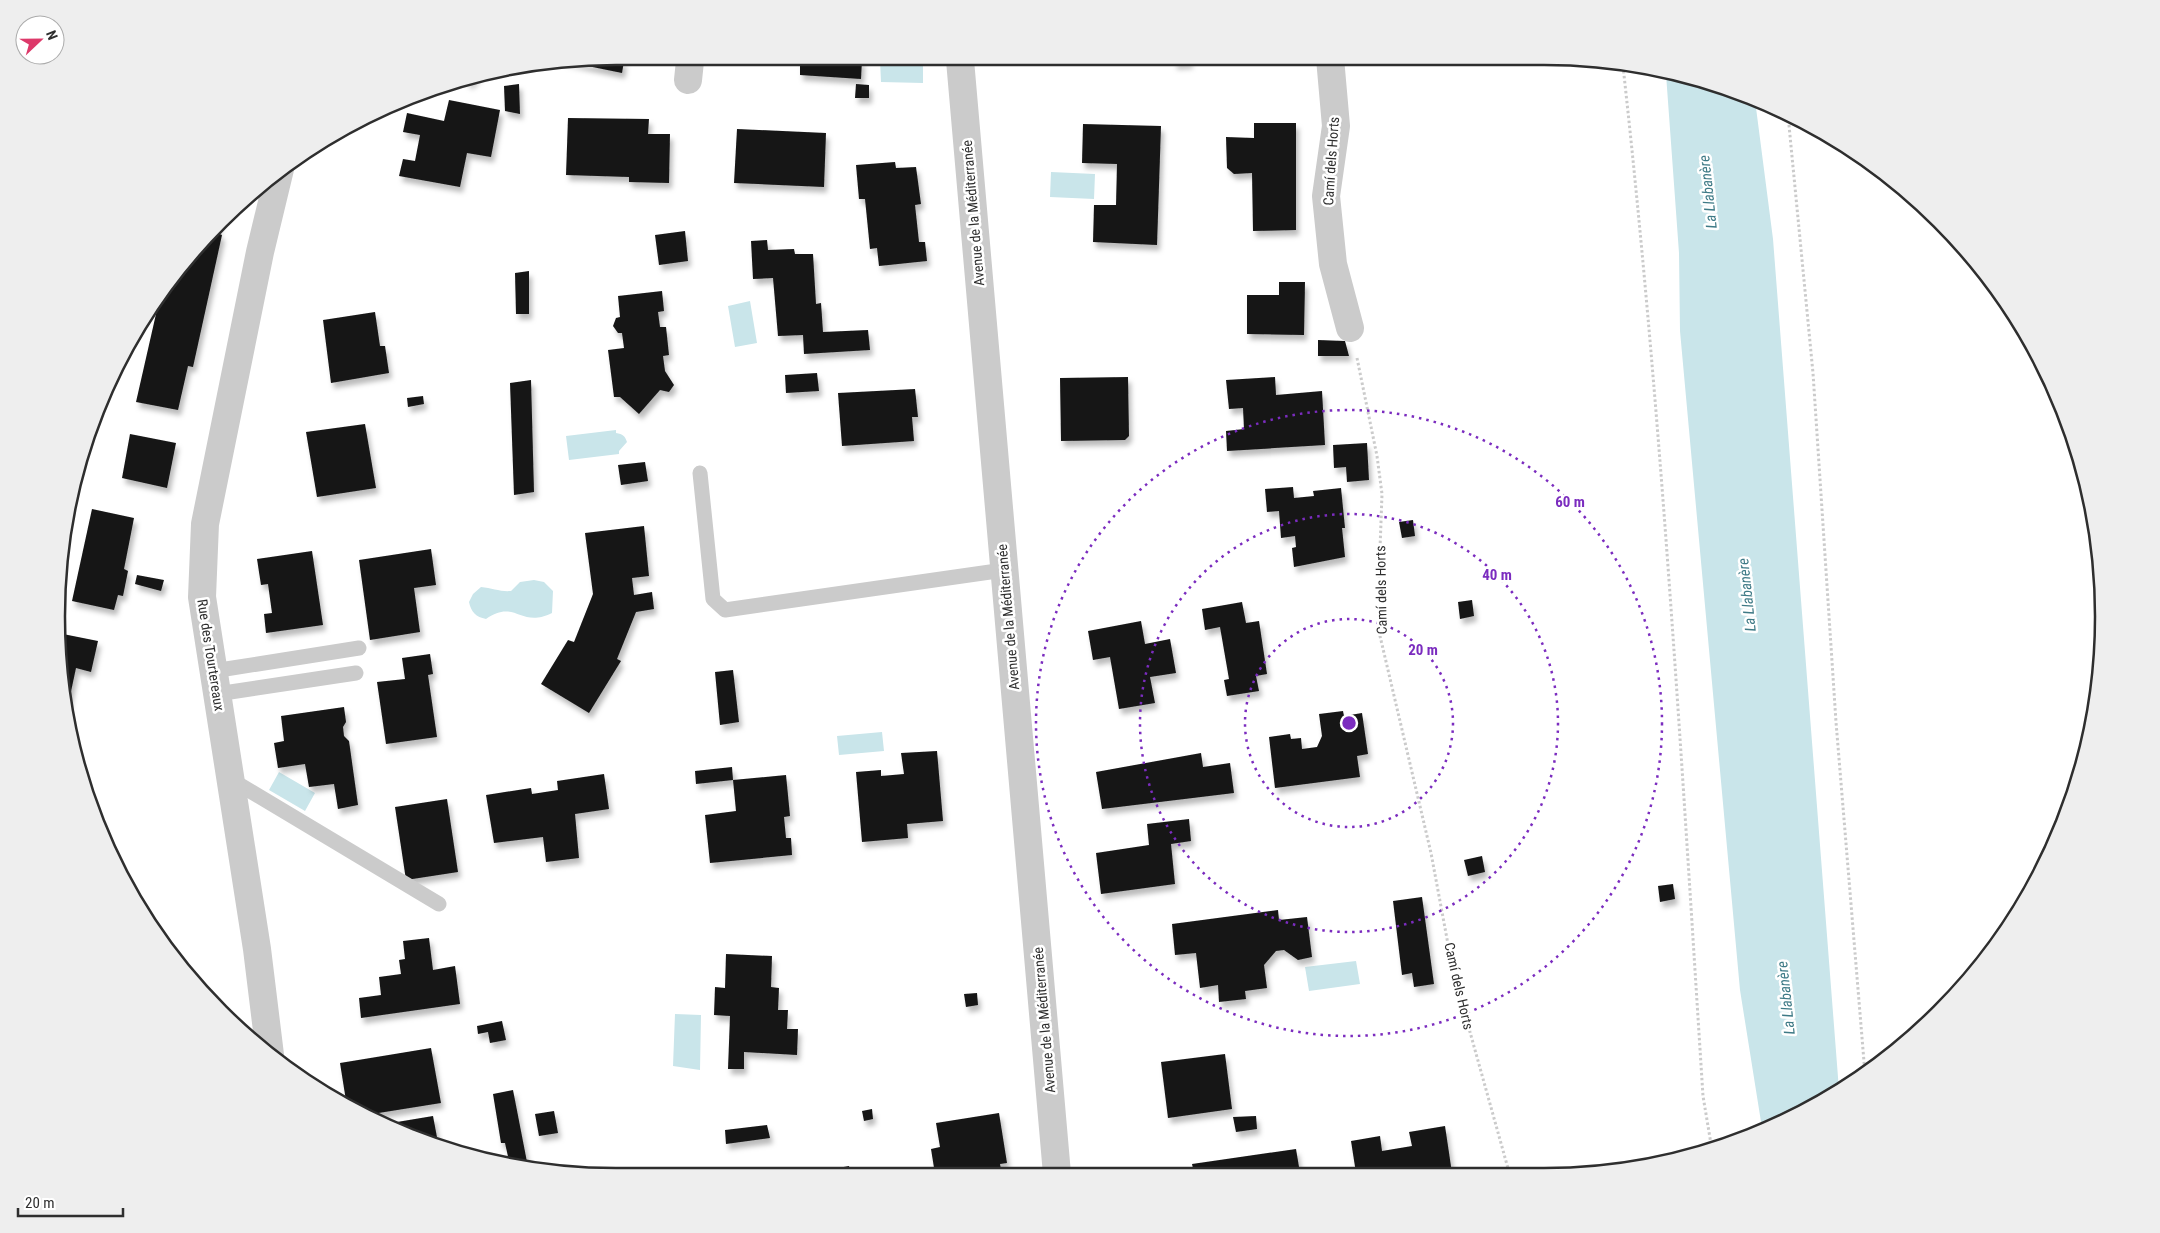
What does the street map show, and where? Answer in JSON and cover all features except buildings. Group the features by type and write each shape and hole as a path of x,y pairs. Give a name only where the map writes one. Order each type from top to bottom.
{"street":[{"name":"Avenue de la Méditerranée","path":"960,65 1056,1168"},
{"name":"Camí dels Horts","path":"1331,65 1336,126 1326,196 1333,264 1350,328"},
{"name":"Rue des Tourtereaux","path":"269,1044 257,949 202,597 205,524 260,252 277,182"}],"lane":[{"path":"700,473 713,599 725,610 1004,570"},
{"path":"215,683 359,648"},
{"path":"215,683 356,673"},
{"path":"230,779 439,904"}],"path":[{"path":"1624,71 1642,239 1675,651 1703,1096 1711,1142"},
{"path":"1789,123 1813,373 1836,712 1864,1065"},
{"name":"Camí dels Horts","path":"1350,328 1377,456 1382,494 1379,577 1380,636 1431,853 1453,972 1508,1168"}],"water":[{"path":"880,65 923,65 923,83 881,82"},
{"name":"La Llabanère","path":"1666,80 1721,94 1756,107 1773,239 1838,1082 1761,1123 1740,990 1680,331 1679,253"},
{"path":"1051,172 1095,174 1094,199 1050,197"},
{"path":"750,301 757,343 735,347 728,306"},
{"path":"616,430 616,433 623,436 627,442 619,451 619,454 569,460 566,436"},
{"path":"534,580 544,582 553,591 552,613 532,618 504,611 486,619 474,614 471,609 469,602 473,594 481,587 511,591 520,582"},
{"path":"882,732 884,751 839,755 837,736"},
{"path":"279,772 315,793 305,811 269,790"},
{"path":"1356,961 1360,984 1309,991 1305,967"},
{"path":"675,1014 701,1015 700,1070 673,1066"}]}
